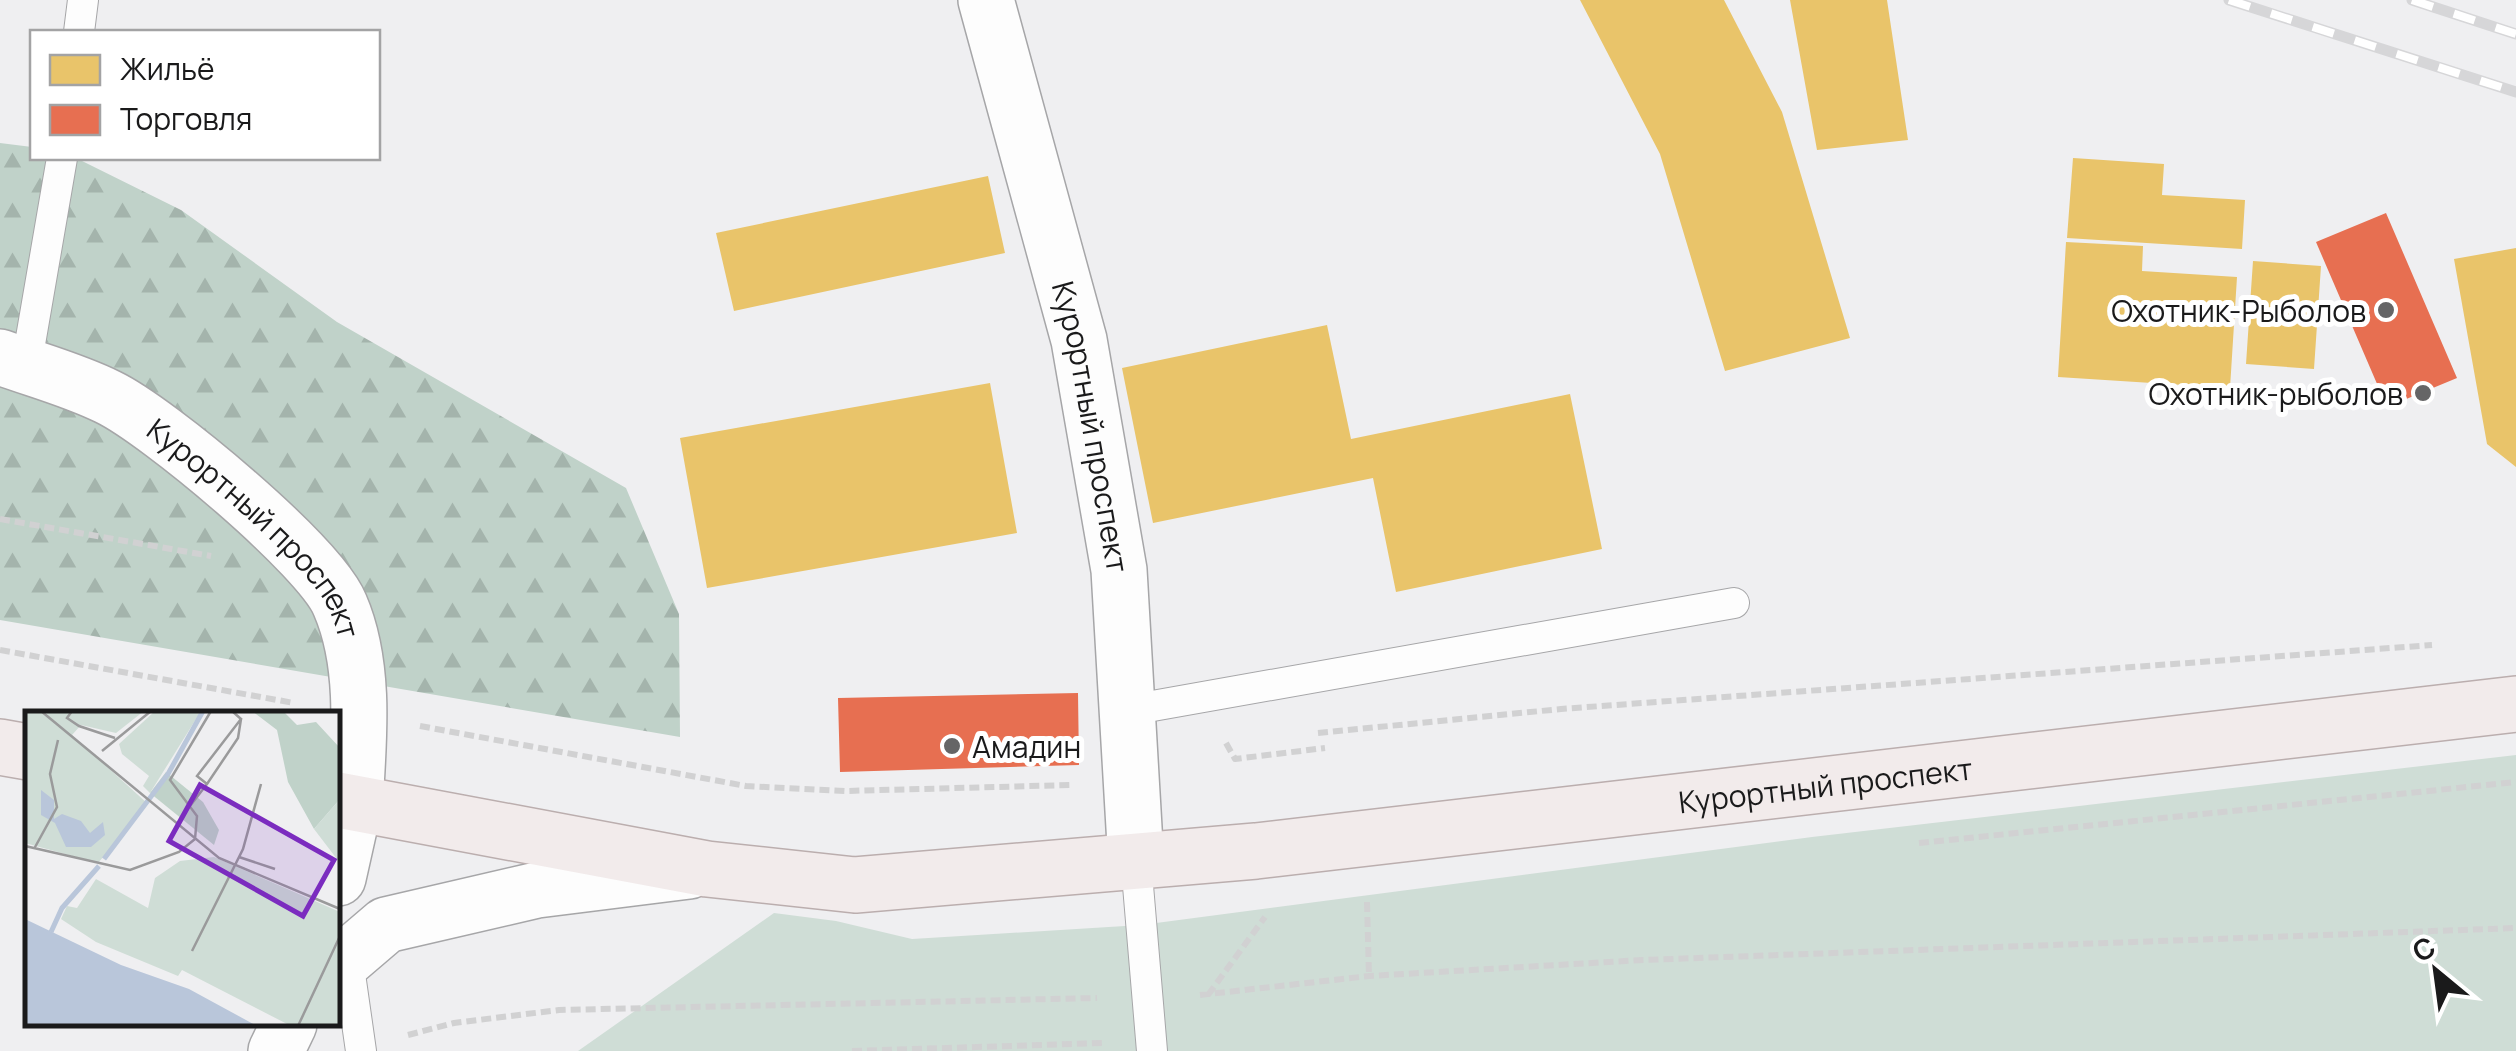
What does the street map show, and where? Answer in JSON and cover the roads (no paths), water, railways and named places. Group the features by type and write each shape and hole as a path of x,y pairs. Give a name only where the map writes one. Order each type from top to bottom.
{"main road":[{"name":"Курортный проспект","path":"346,801 707,869 855,885 1136,862 2516,704"},
{"path":"0,747 25,751"}],"street":[{"name":"Курортный проспект","path":"986,0 1080,340 1119,570 1136,862"},
{"name":"Курортный проспект","path":"13,362 110,398 126,408 204,464 323,576 341,605 360,715 346,801"},
{"path":"340,859 346,801"},
{"path":"342,959 386,925 537,890 707,869"}],"lane":[{"path":"79,30 84,0"},
{"path":"13,362 62,160"},
{"path":"1132,748 1734,603"},
{"path":"1136,862 1152,1047"},
{"path":"342,959 361,1051"}],"railway":[{"path":"2229,0 2516,92"},
{"path":"2412,0 2516,34"}],"place":[{"name":"Охотник-Рыболов","path":"2386,310"},
{"name":"Охотник-рыболов","path":"2423,393"},
{"name":"Амадин","path":"952,746"}]}
